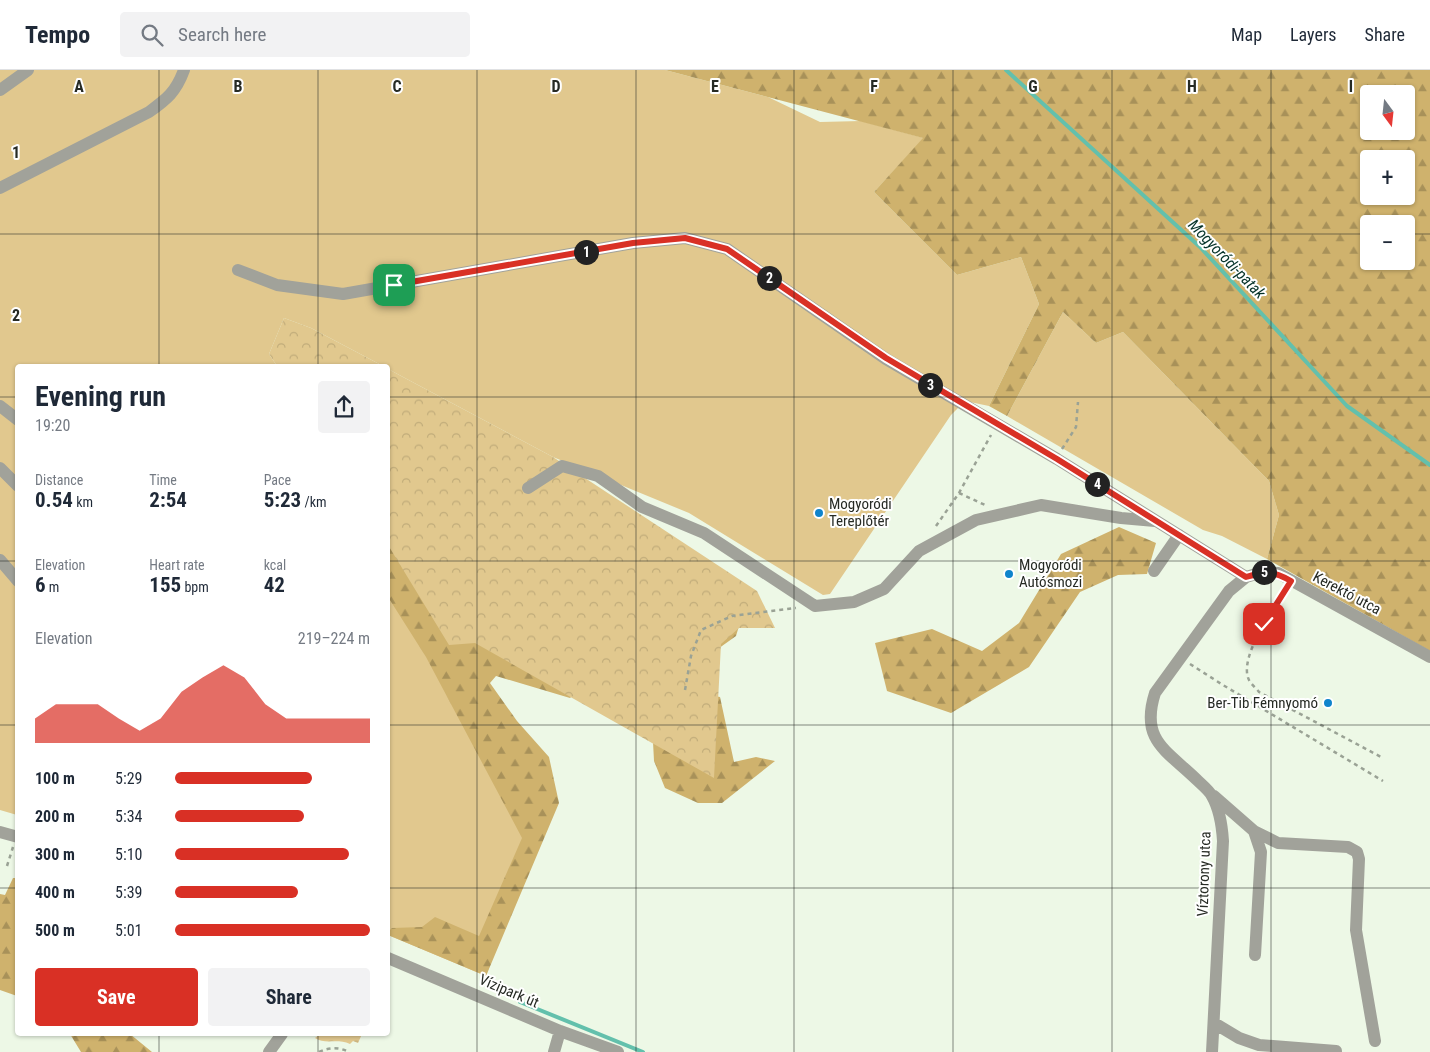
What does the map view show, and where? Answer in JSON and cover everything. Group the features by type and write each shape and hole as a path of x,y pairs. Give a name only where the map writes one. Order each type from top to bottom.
{"street":[{"path":"0,90 28,70"},
{"path":"0,188 150,112 170,97 178,85 184,70"},
{"path":"238,270 277,285 342,294 633,243 685,238 727,249 886,358 1057,459 1246,577"},
{"path":"0,406 15,418"},
{"path":"528,488 562,466 598,476 642,507 704,533 815,606 854,602 884,589 919,550 976,520 1041,505 1114,517 1156,521"},
{"path":"0,468 15,483"},
{"path":"1154,571 1179,535"},
{"path":"0,560 15,578"},
{"name":"Kerektó utca","path":"1246,577 1263,572 1278,573 1430,656"},
{"name":"Víztorony utca","path":"1212,1052 1223,841 1221,816 1212,794 1156,741 1151,730 1150,713 1155,693 1229,591 1246,577"},
{"path":"1212,794 1254,831 1278,843 1348,847 1357,852 1359,859 1356,930 1375,1041"},
{"path":"1254,831 1261,852 1255,955"},
{"path":"0,832 15,836"},
{"name":"Vízipark út","path":"390,959 560,1031 618,1052"},
{"path":"1214,1023 1239,1038 1259,1045 1336,1051"},
{"path":"554,1052 560,1031"},
{"path":"268,1052 280,1036"}],"path":[{"path":"1057,459 1076,427 1078,402"},
{"path":"936,526 959,493 990,436 1002,427"},
{"path":"959,493 1004,514"},
{"path":"1291,581 1264,624 1252,651 1246,666 1248,680 1259,692 1383,758"},
{"path":"685,690 691,656 701,630 732,616 815,606"},
{"path":"1180,658 1383,780"},
{"path":"7,866 15,842"},
{"path":"320,1052 330,1048 339,1048 349,1052"}],"green space":[{"path":"0,70 665,70 768,97 820,122 861,121 924,138 874,192 957,275 1021,257 1039,304 989,406 965,401 951,415 830,594 823,595 689,513 553,457 390,370 390,364 379,364 311,328 284,318 269,354 276,364 15,364 15,814 0,810"},
{"path":"665,70 1430,70 1430,651 1267,559 1279,515 1269,481 1123,332 1096,343 1063,312 1007,416 989,406 1039,304 1021,257 957,275 874,192 923,138"},
{"path":"1063,312 1096,343 1123,332 1269,481 1279,515 1267,559 1222,536 1203,530 1007,416"},
{"path":"284,318 311,328 379,364 276,364 269,354"},
{"path":"390,370 748,596 736,636 708,656 704,694 720,697 734,762 756,757 775,761 722,803 698,803 665,788 654,761 652,723 583,686 570,698 496,676 490,683 517,721 549,757 559,803 486,976 390,936 392,928 422,927 435,917 479,936 522,838 426,657 390,600"},
{"path":"390,370 553,457 757,591 775,628 739,628 721,644 714,778 475,643 449,645 390,548"},
{"path":"1119,527 1156,543 1147,574 1118,575 1080,592 1029,667 951,713 887,691 875,643 932,629 982,651 1019,623 1061,554"},
{"path":"390,548 549,803 486,976 390,936"},
{"path":"13,878 15,878 15,995 0,990 0,894 5,895"},
{"path":"71,1036 132,1036 152,1052 81,1052"},
{"path":"318,1036 361,1036 358,1043 353,1041 350,1044 323,1041 315,1038"}],"waterway":[{"name":"Mogyoródi-patak","path":"1006,70 1200,247 1347,406 1430,465"},
{"path":"520,1002 643,1052"}],"place":[{"name":"Mogyoródi Tereplőtér","path":"819,513"},
{"name":"Mogyoródi Autósmozi","path":"1009,574"},
{"name":"Ber-Tib Fémnyomó","path":"1328,703"}],"route":[{"path":"394,285 633,243 685,238 727,249 886,358 1057,459 1246,577 1263,572 1278,573 1291,581 1264,624"}]}
